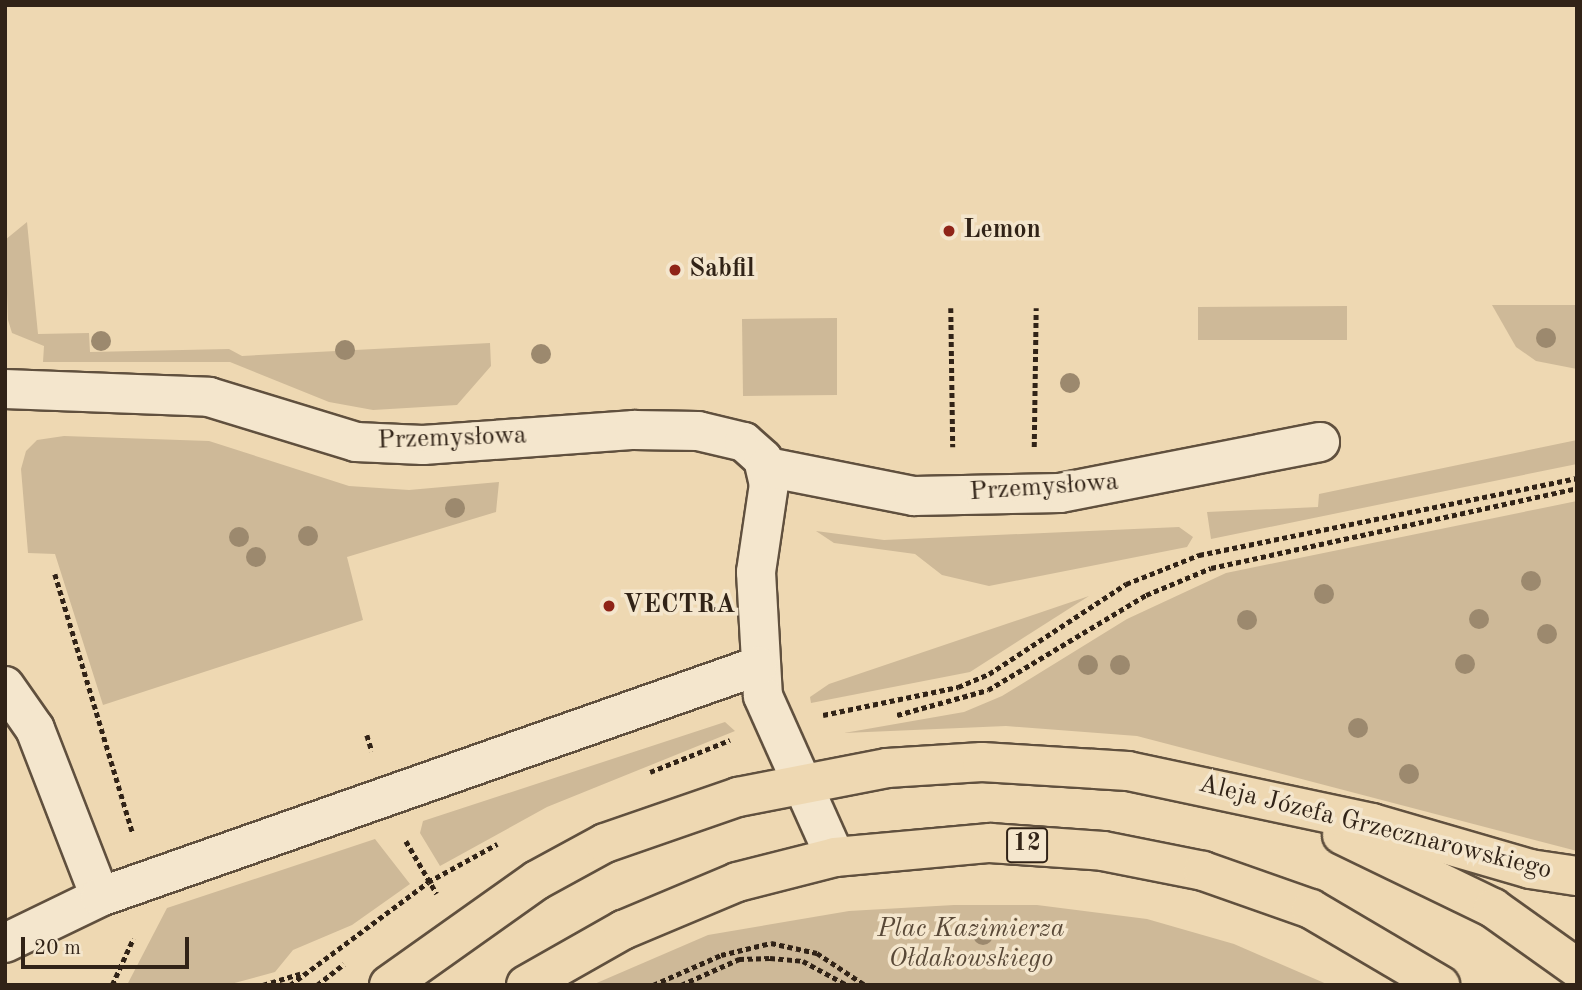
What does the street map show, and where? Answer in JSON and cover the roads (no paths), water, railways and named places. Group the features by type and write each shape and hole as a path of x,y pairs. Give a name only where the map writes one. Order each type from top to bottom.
{"main road":[{"name":"Aleja Józefa Grzecznarowskiego","path":"389,985 537,880 605,843 805,781 982,762 1128,771 1241,794 1577,876"},
{"path":"1241,794 1383,852 1493,908 1577,968"},
{"name":"12","path":"526,985 690,900 835,857 990,843 1103,850 1203,871 1356,932 1440,985"},
{"path":"1356,932 1407,985"}],"street":[{"name":"Przemysłowa","path":"5,389 209,397 356,442 698,431 744,442 767,467 914,496 1034,493 1110,486 1320,442"},
{"path":"767,467 756,572 758,666 777,725 805,781 835,857"},
{"path":"5,943 100,897 758,666"},
{"path":"5,686 35,729 100,897"}],"place":[{"name":"Lemon","path":"949,231"},
{"name":"Sabfil","path":"675,270"},
{"name":"VECTRA","path":"609,606"}],"park label":[{"name":"Plac Kazimierza Ołdakowskiego","path":"971,945"}]}
